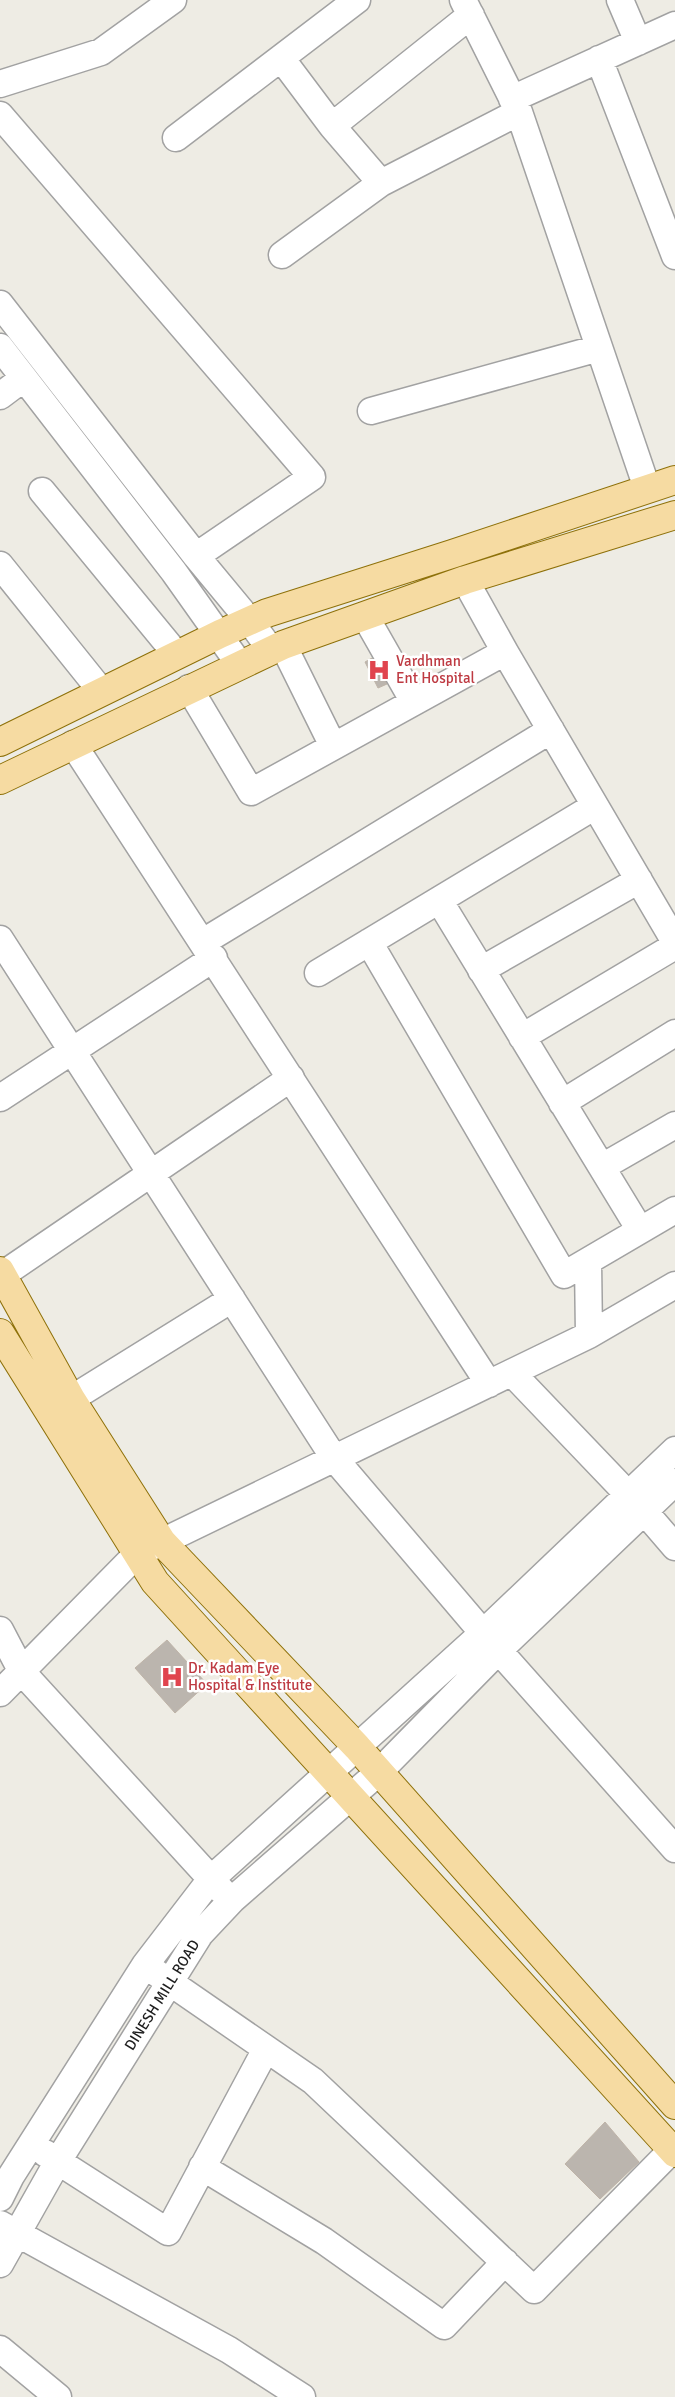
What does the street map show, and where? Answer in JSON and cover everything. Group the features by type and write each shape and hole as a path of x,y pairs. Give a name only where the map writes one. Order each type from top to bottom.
{"main road":[{"path":"0,742 249,620 675,480"},
{"path":"0,780 189,688 277,648 466,580 675,515"},
{"path":"1,1273 71,1399 162,1542 357,1747 675,2105"},
{"path":"0,1333 156,1582 674,2150"}],"street":[{"path":"0,84 101,52 173,0"},
{"path":"176,138 357,0"},
{"path":"620,0 638,42"},
{"path":"332,126 467,8 516,106 647,488"},
{"path":"282,255 381,183 599,59 675,25"},
{"path":"281,58 332,126 381,183"},
{"path":"599,59 675,256"},
{"path":"0,115 312,477 196,556"},
{"path":"0,304 196,556 249,620 277,648 333,746"},
{"path":"0,347 220,634 240,665"},
{"path":"371,412 599,348"},
{"path":"0,396 24,378"},
{"path":"42,491 177,655"},
{"path":"0,565 102,692"},
{"path":"466,580 505,652 675,944 522,1037"},
{"path":"365,616 414,702"},
{"path":"189,688 251,792 505,652"},
{"path":"0,1098 208,950 551,730"},
{"path":"73,744 488,1384"},
{"path":"318,973 595,806"},
{"path":"481,970 639,880"},
{"path":"438,900 640,1230"},
{"path":"0,939 334,1458 491,1642 675,1849"},
{"path":"369,942 564,1275 675,1210"},
{"path":"562,1103 675,1033"},
{"path":"1,1273 291,1078"},
{"path":"602,1167 675,1125"},
{"path":"588,1261 589,1335"},
{"path":"0,1693 137,1554 589,1335 675,1285"},
{"path":"71,1399 232,1299"},
{"path":"512,1373 675,1547"},
{"path":"491,1642 636,1504 675,1450"},
{"path":"636,1504 675,1482"},
{"path":"0,1630 22,1672 232,1900"},
{"name":"DINESH MILL ROAD","path":"4,2180 32,2145 145,1965 211,1879 357,1747 491,1642"},
{"name":"DINESH MILL ROAD","path":"0,2264 9,2229 39,2197 58,2161 200,1934 232,1900 379,1772 491,1642"},
{"path":"145,1965 313,2082 534,2290 674,2150"},
{"path":"32,2145 168,2232 266,2049"},
{"path":"202,2167 324,2241 444,2326 505,2262"},
{"path":"4,2180 39,2197"},
{"path":"9,2229 229,2350 302,2397"},
{"path":"0,2349 58,2397"}],"building":[{"path":"372,658 387,684 378,688 365,662"},
{"path":"167,1640 207,1684 175,1713 135,1668"},
{"path":"605,2122 639,2162 600,2199 565,2164"}],"place":[{"name":"Vardhman Ent Hospital","path":"379,670"},
{"name":"Dr. Kadam Eye Hospital & Institute","path":"172,1677"}]}
